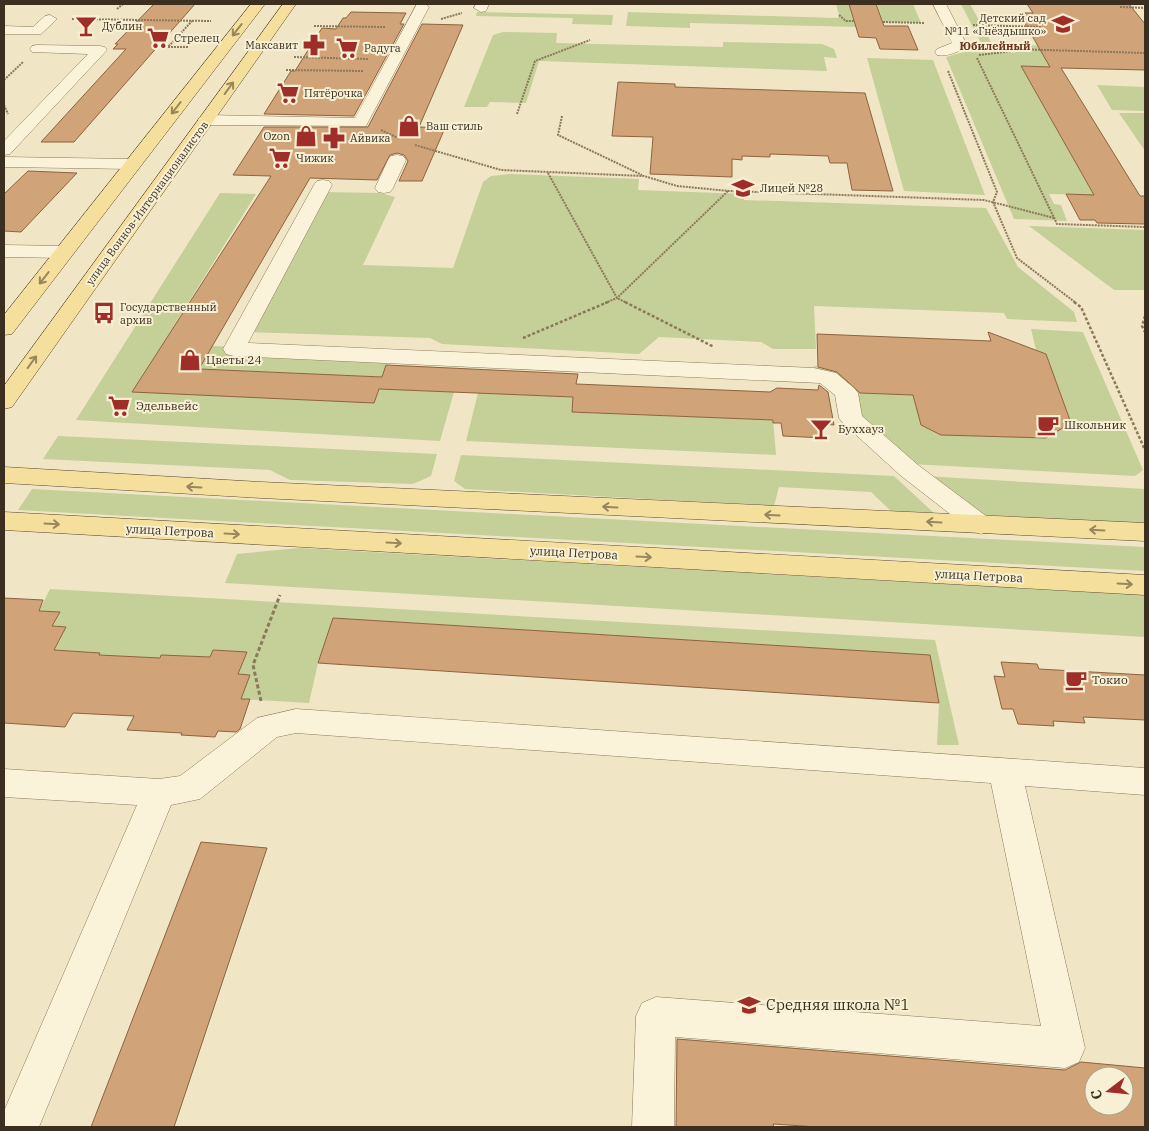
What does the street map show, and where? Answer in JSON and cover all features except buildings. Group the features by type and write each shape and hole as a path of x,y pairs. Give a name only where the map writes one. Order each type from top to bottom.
{"main road":[{"path":"4,329 258,4"},
{"name":"улица Воинов-Интернационалистов","path":"4,402 289,4"},
{"path":"4,475 270,491 1145,532"},
{"name":"улица Петрова","path":"4,521 1145,585"}],"street":[{"path":"940,4 960,45 942,52"},
{"path":"206,120 360,123 422,7"},
{"path":"4,30 36,31 50,18"},
{"path":"4,150 100,50 37,49"},
{"path":"384,188 397,160"},
{"path":"4,162 132,164"},
{"path":"323,185 234,349 814,375 828,378 846,394 851,418 909,470 981,524"},
{"path":"4,251 64,252"},
{"path":"4,783 159,793 188,789 268,727 296,722 1145,781"},
{"path":"653,1127 656,1016 1066,1048 1005,772"},
{"path":"18,1127 159,793"}],"path":[{"path":"116,9 123,4"},
{"path":"1120,8 1145,8"},
{"path":"839,15 846,21 854,21"},
{"path":"924,16 927,23"},
{"path":"50,18 211,21"},
{"path":"188,47 168,47 192,20"},
{"path":"517,114 534,61 590,40"},
{"path":"978,43 1026,50"},
{"path":"981,48 1145,53"},
{"path":"1026,50 975,55 1057,224 1145,227"},
{"path":"294,57 390,65"},
{"path":"286,70 390,65"},
{"path":"947,69 997,192 993,202 1016,258 1081,307 1145,450"},
{"path":"562,116 558,135 644,176 677,186 729,191 993,202 1054,218"},
{"path":"360,123 390,132 404,142"},
{"path":"413,144 500,170 644,176"},
{"path":"548,172 618,298 764,373"},
{"path":"473,359 618,298 729,191"},
{"path":"1145,316 1142,326 1145,332"},
{"path":"268,727 253,665 280,595"}],"green space":[{"path":"836,4 849,4 855,23 858,23 859,27 690,23 690,28 626,26 628,12 838,18"},
{"path":"877,4 913,4 921,23 883,22"},
{"path":"961,4 970,4 992,44 1145,49 1145,58 1054,56 1061,68 1021,66 1094,195 1049,194 1054,204 1061,205 1067,221 1014,219 946,57 964,52 1015,53 1013,47 983,47"},
{"path":"477,12 613,15 612,25 572,24 573,18 476,16"},
{"path":"503,32 557,33 556,43 723,47 723,42 822,44 834,49 837,58 824,57 827,71 539,61 526,103 490,102 487,107 464,107 493,35"},
{"path":"867,58 933,60 985,195 904,191"},
{"path":"1097,85 1145,87 1145,111 1112,110"},
{"path":"1119,113 1145,113 1145,151"},
{"path":"510,174 639,179 638,190 744,194 744,200 986,208 1018,267 1074,312 1077,322 1007,319 1004,313 814,306 816,349 773,349 761,342 659,337 639,354 442,344 430,338 249,332 324,192 380,193 395,197 363,265 453,268 483,182 491,176"},
{"path":"220,193 256,194 149,366 199,369 379,389 454,392 440,441 76,420"},
{"path":"1029,226 1145,230 1145,290 1114,290"},
{"path":"1031,329 1083,332 1143,470 1135,476 911,464 815,374 814,366 859,368 864,393 913,395 921,425 941,435 1046,438 1071,423 1046,354 1036,350"},
{"path":"213,346 415,354 387,362 382,377 199,369"},
{"path":"478,393 573,397 572,412 773,420 776,455 466,441"},
{"path":"58,436 437,454 431,476 413,484 290,480 270,470 43,459"},
{"path":"461,455 894,476 936,515 892,512 871,492 779,487 774,506 465,489 454,481"},
{"path":"924,476 1145,489 1145,524 979,516"},
{"path":"32,489 1145,547 1145,571 18,510"},
{"path":"299,548 1145,595 1145,637 225,583 237,554"},
{"path":"50,589 935,640 959,745 937,745 939,703 929,655 334,618 318,663 309,703 241,699 250,675 238,674 246,652 214,650 210,657 161,655 159,658 99,655 100,653 54,650 66,627 52,626 60,612 39,611"}],"place":[{"name":"Детский сад №11 «Гнёздышко»","path":"1063,24"},
{"name":"Дублин","path":"86,26"},
{"name":"Стрелец","path":"158,38"},
{"name":"Максавит","path":"314,45"},
{"name":"Радуга","path":"347,48"},
{"name":"Пятёрочка","path":"288,93"},
{"name":"Ваш стиль","path":"409,126"},
{"name":"Ozon","path":"306,136"},
{"name":"Айвика","path":"334,138"},
{"name":"Чижик","path":"280,158"},
{"name":"Лицей №28","path":"743,188"},
{"name":"Государственный архив","path":"104,313"},
{"name":"Цветы 24","path":"190,360"},
{"name":"Эдельвейс","path":"119,406"},
{"name":"Школьник","path":"1048,425"},
{"name":"Буххауз","path":"821,429"},
{"name":"Токио","path":"1076,680"},
{"name":"Средняя школа №1","path":"749,1005"}],"district":[{"name":"Юбилейный","path":"995,46"}]}
